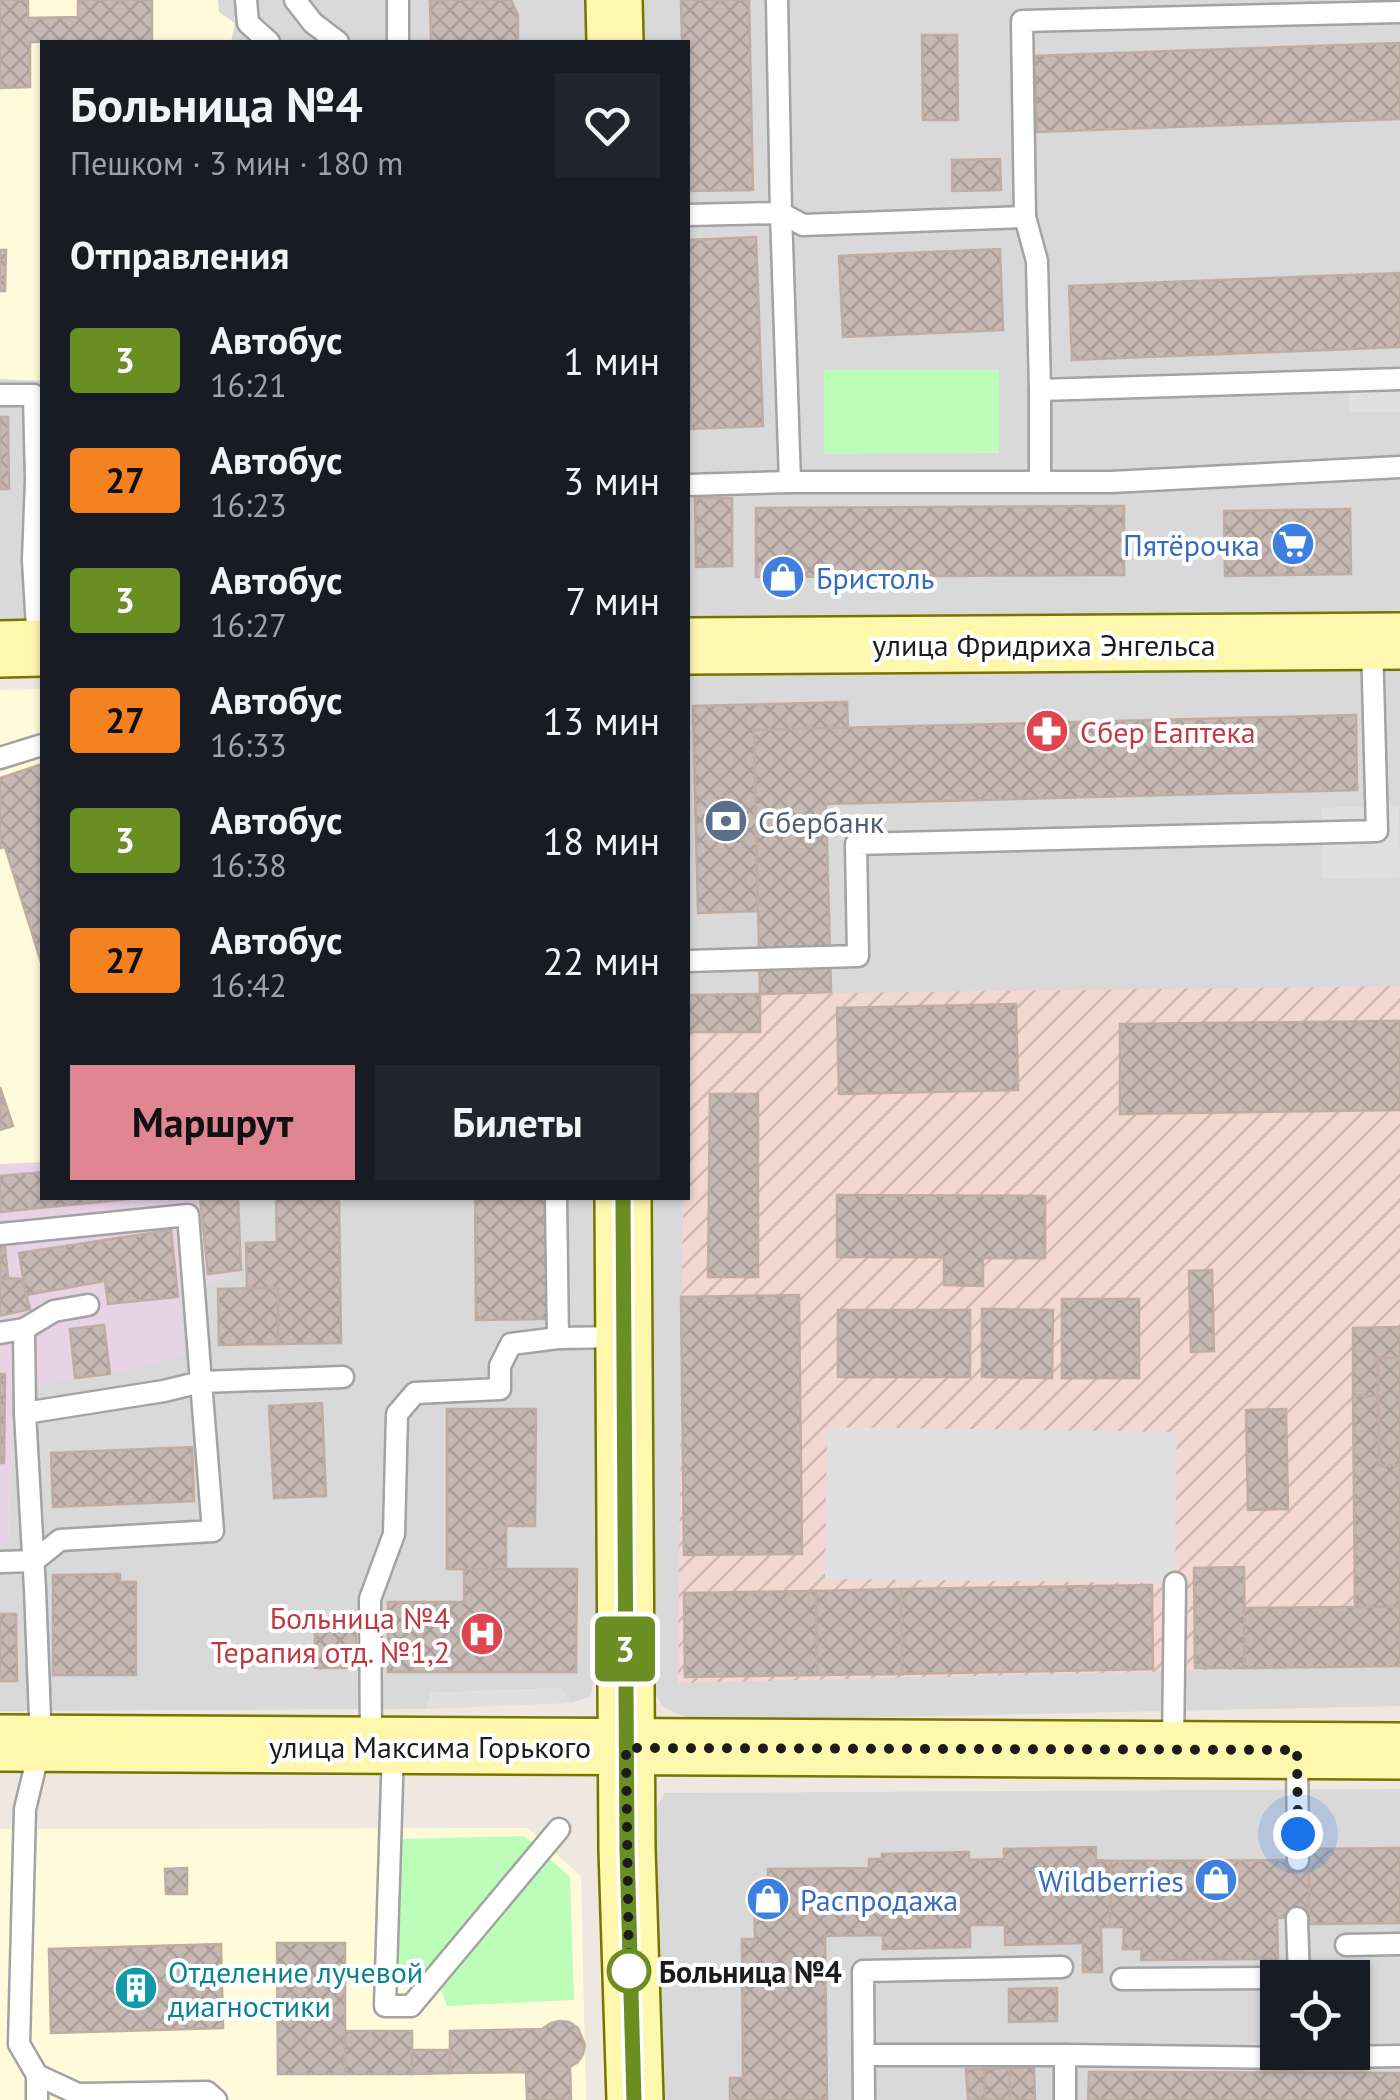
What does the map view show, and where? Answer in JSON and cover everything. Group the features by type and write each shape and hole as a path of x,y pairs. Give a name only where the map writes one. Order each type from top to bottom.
{"street":[{"path":"614,0 615,40"},
{"name":"улица Фридриха Энгельса","path":"690,646 1386,642"},
{"path":"622,1200 626,1748 634,2100"},
{"name":"улица Максима Горького","path":"20,1743 1400,1751"}],"lane":[{"path":"246,0 248,24 267,40"},
{"path":"296,0 313,23 335,40"},
{"path":"398,0 398,40"},
{"path":"778,0 790,482"},
{"path":"1040,482 1037,261 1024,217 1022,20 1176,9 1400,12"},
{"path":"690,215 781,213 803,224 1024,217"},
{"path":"1040,390 1400,379"},
{"path":"0,395 34,395 36,480 27,648"},
{"path":"690,485 1111,482 1400,467"},
{"path":"33,560 40,542"},
{"path":"690,961 858,956 856,844 1377,830 1386,642"},
{"path":"0,758 40,746"},
{"path":"556,1200 558,1338"},
{"path":"0,1234 188,1215 213,1530 60,1540 34,1561 0,1562"},
{"path":"0,1332 24,1329 54,1311 88,1305"},
{"path":"24,1329 34,1561 20,1743 26,1809 10,2044 38,2075 78,2094 207,2092 216,2100"},
{"path":"559,1829 411,2006 385,2006 382,1746 370,1599 394,1534 397,1414 415,1393 500,1389 500,1366 511,1344 558,1338 624,1337"},
{"path":"25,1413 201,1382 343,1377"},
{"path":"1173,1750 1175,1584"},
{"path":"1297,1750 1298,1860"},
{"path":"1298,1918 1299,1960"},
{"path":"1346,1945 1400,1944"},
{"path":"864,2100 862,1971 1062,1967"},
{"path":"1122,1979 1260,1978"},
{"path":"864,2055 1400,2056"},
{"path":"1064,2055 1065,2100"},
{"path":"37,2100 38,2075"}],"shaded area":[{"path":"0,0 585,0 586,40 40,40 40,628 0,628"},
{"path":"0,0 218,0 219,12 235,23 231,40 40,40 40,381 0,379"},
{"path":"639,0 1400,0 1400,616 690,621 690,40 639,40"},
{"path":"1349,387 1400,387 1400,412 1349,412"},
{"path":"1400,665 1400,1706 695,1721 663,1707 651,1686 646,1200 690,1200 690,672"},
{"path":"40,689 40,1162 0,1164 0,690"},
{"path":"1399,805 1400,877 1323,879 1321,808"},
{"path":"1400,986 1400,1666 678,1683 683,1200 690,1200 690,1032 759,1032 760,994"},
{"path":"40,1162 40,1200 238,1200 241,1270 178,1297 186,1355 117,1373 14,1392 8,1544 0,1544 0,1164"},
{"path":"238,1200 596,1200 598,1665 590,1697 570,1703 561,1688 431,1693 426,1709 0,1711 0,1544 8,1544 14,1391 75,1378 178,1297 241,1270"},
{"path":"827,1427 1177,1432 1175,1583 825,1579"},
{"path":"561,1688 570,1703 426,1709 431,1693"},
{"path":"1400,1789 1400,2100 650,2100 641,1832 665,1793"},
{"name":"Больница №4","path":"528,1828 581,1876 586,2100 0,2100 0,1829"}],"green space":[{"path":"824,370 999,370 999,453 824,454"},
{"path":"524,1836 570,1877 574,2000 447,2006 440,1987 399,1972 400,1839"}],"building":[{"path":"0,0 28,0 28,18 78,17 78,0 152,0 152,40 30,42 30,87 0,88"},
{"path":"430,0 511,0 518,15 518,40 431,40"},
{"path":"681,0 749,0 753,190 690,191 690,40 682,40"},
{"path":"922,35 957,35 958,120 923,120"},
{"path":"1400,43 1400,119 1037,132 1034,56"},
{"path":"1000,159 1001,190 952,191 952,160"},
{"path":"756,237 763,426 690,429 690,240"},
{"path":"1000,249 1003,330 843,337 839,256"},
{"path":"0,250 6,250 5,291 0,291"},
{"path":"1400,273 1400,347 1072,360 1069,286"},
{"path":"0,417 8,417 9,489 0,489"},
{"path":"695,498 732,498 732,566 696,567"},
{"path":"1124,506 1124,575 756,577 756,508"},
{"path":"1350,509 1351,574 1225,576 1224,511"},
{"name":"Сбербанк","path":"847,702 848,728 754,730 758,911 698,913 693,706"},
{"path":"1356,715 1357,790 826,804 831,992 760,994 754,730"},
{"path":"40,765 40,959 5,847 0,848 0,778"},
{"path":"760,994 760,1032 690,1032 690,995"},
{"path":"1016,1004 1018,1090 839,1094 837,1008"},
{"path":"1400,1021 1400,1110 1120,1114 1120,1024"},
{"path":"0,1087 13,1126 0,1130"},
{"path":"710,1094 758,1094 758,1277 708,1277"},
{"path":"40,1172 40,1200 118,1200 0,1212 0,1176"},
{"path":"837,1195 1045,1196 1045,1258 983,1258 983,1286 944,1285 944,1257 837,1257"},
{"path":"200,1200 238,1200 241,1270 208,1274"},
{"path":"276,1200 339,1200 341,1343 278,1344 278,1288 247,1288 246,1243 277,1242"},
{"path":"475,1200 546,1200 547,1319 476,1320"},
{"path":"171,1230 178,1297 108,1304 105,1281 26,1295 19,1253"},
{"path":"0,1247 5,1247 8,1278 0,1280"},
{"path":"1212,1270 1214,1351 1191,1352 1189,1271"},
{"path":"22,1279 30,1309 0,1316 0,1280"},
{"path":"278,1288 278,1344 219,1345 218,1289"},
{"path":"799,1295 802,1554 684,1555 681,1297"},
{"path":"1062,1299 1139,1299 1139,1378 1062,1378"},
{"path":"982,1309 1053,1310 1052,1378 982,1377"},
{"path":"838,1310 970,1310 970,1377 838,1377"},
{"path":"104,1325 110,1374 75,1378 70,1329"},
{"path":"1400,1327 1400,1358 1378,1358 1378,1396 1353,1396 1353,1328"},
{"path":"1378,1358 1400,1358 1400,1465 1379,1466"},
{"path":"0,1374 5,1374 4,1463 0,1463"},
{"path":"1353,1396 1378,1396 1379,1466 1400,1465 1400,1607 1355,1607"},
{"path":"322,1403 326,1496 274,1498 269,1406"},
{"path":"447,1409 536,1409 535,1526 506,1526 506,1569 447,1569"},
{"path":"1286,1409 1288,1509 1248,1510 1246,1410"},
{"path":"192,1447 194,1501 53,1507 51,1453"},
{"path":"1244,1567 1245,1668 1195,1668 1194,1568"},
{"name":"Больница №4 Терапия отд. №1,2","path":"464,1569 577,1569 576,1672 388,1672 388,1602 464,1602"},
{"path":"120,1574 120,1582 136,1582 136,1675 53,1675 53,1575"},
{"path":"1152,1585 1153,1669 902,1674 901,1589"},
{"path":"901,1589 902,1674 817,1675 816,1591"},
{"path":"816,1591 817,1675 685,1677 684,1593"},
{"path":"1400,1607 1400,1666 1245,1668 1244,1608"},
{"path":"0,1614 16,1614 17,1681 0,1681"},
{"path":"315,1621 356,1621 356,1668 315,1668"},
{"path":"1096,1847 1096,1860 1111,1861 1110,1927 1101,1927 1102,1972 1083,1972 1083,1943 1005,1945 1005,1925 970,1925 970,1947 883,1949 883,1935 825,1936 827,2100 730,2100 730,2078 743,2078 742,1939 755,1939 754,1900 768,1899 768,1869 869,1868 869,1859 882,1859 882,1854 969,1852 969,1860 1004,1859 1004,1849"},
{"path":"1400,1848 1400,1923 1309,1924 1308,1849"},
{"path":"1309,1860 1309,1917 1277,1918 1278,1959 1141,1960 1142,1949 1123,1949 1124,1927 1110,1927 1111,1861"},
{"path":"187,1868 187,1894 166,1894 165,1869"},
{"path":"277,1943 345,1943 345,2074 278,2074"},
{"name":"Отделение лучевой диагностики","path":"221,1944 223,2028 51,2033 49,1949"},
{"path":"1057,1988 1057,2021 1009,2022 1009,1989"},
{"path":"560,2021 578,2028 585,2045 578,2062 570,2067 571,2100 527,2100 526,2072 450,2073 450,2031 542,2029"},
{"path":"345,2031 412,2031 412,2074 345,2074"},
{"path":"412,2050 450,2050 450,2073 412,2074"},
{"path":"1034,2067 1035,2100 1010,2100 1009,2068"},
{"path":"1009,2068 1010,2100 985,2100 984,2069"},
{"path":"966,2069 984,2069 985,2100 968,2100"},
{"path":"1089,2072 1400,2073 1400,2100 1088,2100"}],"bus line":[{"name":"3","path":"623,1200 627,1850 634,2100"}],"place":[{"name":"Пятёрочка","path":"1293,544"},
{"name":"Бристоль","path":"783,577"},
{"name":"Сбер Еаптека","path":"1047,731"},
{"name":"Сбербанк","path":"726,821"},
{"name":"Больница №4 Терапия отд. №1,2","path":"482,1634"},
{"name":"Wildberries","path":"1216,1880"},
{"name":"Распродажа","path":"768,1899"},
{"name":"Больница №4","path":"629,1971"},
{"name":"Отделение лучевой диагностики","path":"136,1988"}],"route":[{"path":"629,1971 626,1748 1297,1750 1298,1834"}]}
